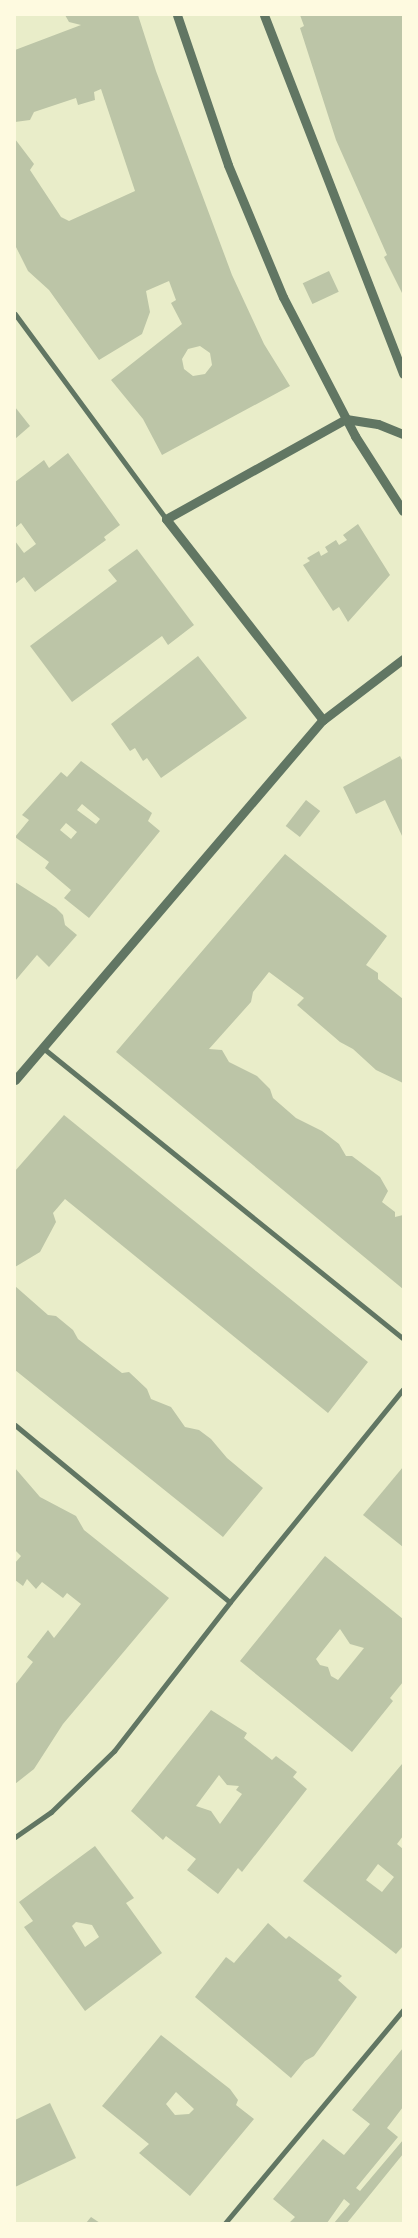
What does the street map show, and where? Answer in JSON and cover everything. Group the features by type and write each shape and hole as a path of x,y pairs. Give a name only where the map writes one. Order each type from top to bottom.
{"street":[{"path":"177,15 225,157 268,264 346,419 403,511"},
{"path":"264,15 403,374"},
{"path":"15,314 166,519 323,720"},
{"path":"166,519 346,419 378,424 403,434"},
{"path":"15,1080 323,720 403,659"},
{"path":"43,1048 403,1338"},
{"path":"15,1837 51,1812 114,1751 230,1602 403,1389"},
{"path":"15,1425 230,1602"},
{"path":"225,2223 403,2010"}],"building":[{"path":"65,15 138,15 156,71 232,275 264,344 290,386 162,455 143,419 111,380 182,324 171,303 176,300 169,281 146,291 150,312 142,334 99,360 49,290 28,271 15,245 15,139 34,164 30,170 61,217 69,221 135,191 101,89 94,92 95,100 78,105 76,98 34,112 30,120 15,122 15,50 81,25 69,22","holes":["200,346 210,353 212,365 205,374 193,376 184,369 182,359 188,349"]},
{"path":"300,15 403,15 403,295 384,257 387,255 336,140 300,28 304,26"},
{"path":"329,271 339,292 312,304 303,283"},
{"path":"15,407 30,426 15,439"},
{"path":"68,453 120,525 104,537 106,540 35,592 24,577 15,584 15,541 24,553 36,544 21,523 15,528 15,482 44,460 49,468"},
{"path":"358,524 390,575 348,622 339,607 333,611 303,565 310,561 307,558 319,551 321,556 328,552 325,547 336,540 339,545 347,540 343,535"},
{"path":"137,549 194,625 168,645 162,636 72,702 30,646 117,581 108,570"},
{"path":"198,656 247,718 161,778 147,758 143,761 135,748 130,751 111,724"},
{"path":"400,756 403,762 403,838 385,800 356,814 343,787"},
{"path":"81,761 152,813 148,821 160,831 89,918 64,898 71,890 45,868 49,862 15,837 29,820 22,815 61,772 67,777","holes":["82,804 100,819 96,824 77,810","66,823 77,832 71,839 60,830"]},
{"path":"306,800 320,811 300,837 286,826"},
{"path":"285,854 387,936 366,965 378,973 378,979 403,999 403,1083 376,1070 353,1049 340,1042 297,1005 304,998 269,972 253,992 251,1002 209,1049 222,1050 229,1062 257,1076 270,1089 273,1098 296,1118 322,1131 339,1144 346,1156 352,1156 380,1177 388,1191 382,1202 395,1212 395,1217 403,1215 403,1289 116,1052"},
{"path":"15,882 56,908 63,915 65,925 77,935 49,967 37,955 15,981"},
{"path":"64,1115 368,1362 328,1413 65,1199 53,1213 56,1222 40,1252 15,1267 15,1171"},
{"path":"15,1286 48,1315 56,1316 73,1330 78,1339 122,1373 129,1372 147,1389 151,1399 171,1407 185,1427 199,1430 211,1439 227,1458 263,1488 223,1537 15,1370"},
{"path":"403,1467 403,1547 363,1515"},
{"path":"15,1468 40,1497 76,1516 84,1530 169,1598 63,1724 34,1769 15,1784 15,1685 33,1662 27,1657 48,1630 54,1638 81,1604 67,1593 63,1598 42,1582 36,1589 27,1579 23,1586 15,1580 15,1563 21,1556 15,1550"},
{"path":"325,1556 403,1619 403,1682 390,1698 393,1701 352,1752 240,1661","holes":["340,1629 350,1644 364,1648 338,1680 331,1676 328,1667 320,1665 316,1659"]},
{"path":"211,1710 247,1733 244,1738 272,1760 276,1756 297,1772 293,1777 307,1789 242,1872 238,1868 218,1894 187,1870 196,1859 166,1836 163,1840 131,1811","holes":["219,1775 227,1785 239,1786 236,1790 242,1794 220,1824 211,1811 196,1806"]},
{"path":"402,1764 403,1836 397,1844 403,1849 403,1946 396,1954 303,1881","holes":["378,1864 394,1877 382,1892 366,1880"]},
{"path":"95,1846 134,1898 126,1903 162,1953 85,2011 24,1927 33,1921 19,1902","holes":["76,1922 92,1925 99,1937 85,1947 72,1926"]},
{"path":"268,1923 286,1939 289,1936 342,1976 338,1980 357,1997 314,2056 305,2061 291,2078 195,1997 226,1957 234,1963"},
{"path":"161,2035 230,2089 238,2100 236,2105 254,2119 190,2196 139,2153 149,2144 102,2106","holes":["176,2092 194,2109 189,2114 175,2115 166,2104"]},
{"path":"403,2048 403,2107 387,2128 398,2137 356,2188 360,2191 403,2140 403,2154 347,2223 334,2223 350,2204 344,2199 327,2223 289,2223 295,2217 273,2199 323,2139 344,2155 370,2124 352,2110"},
{"path":"50,2103 76,2158 15,2187 15,2120"},
{"path":"91,2217 100,2223 86,2223"}]}
